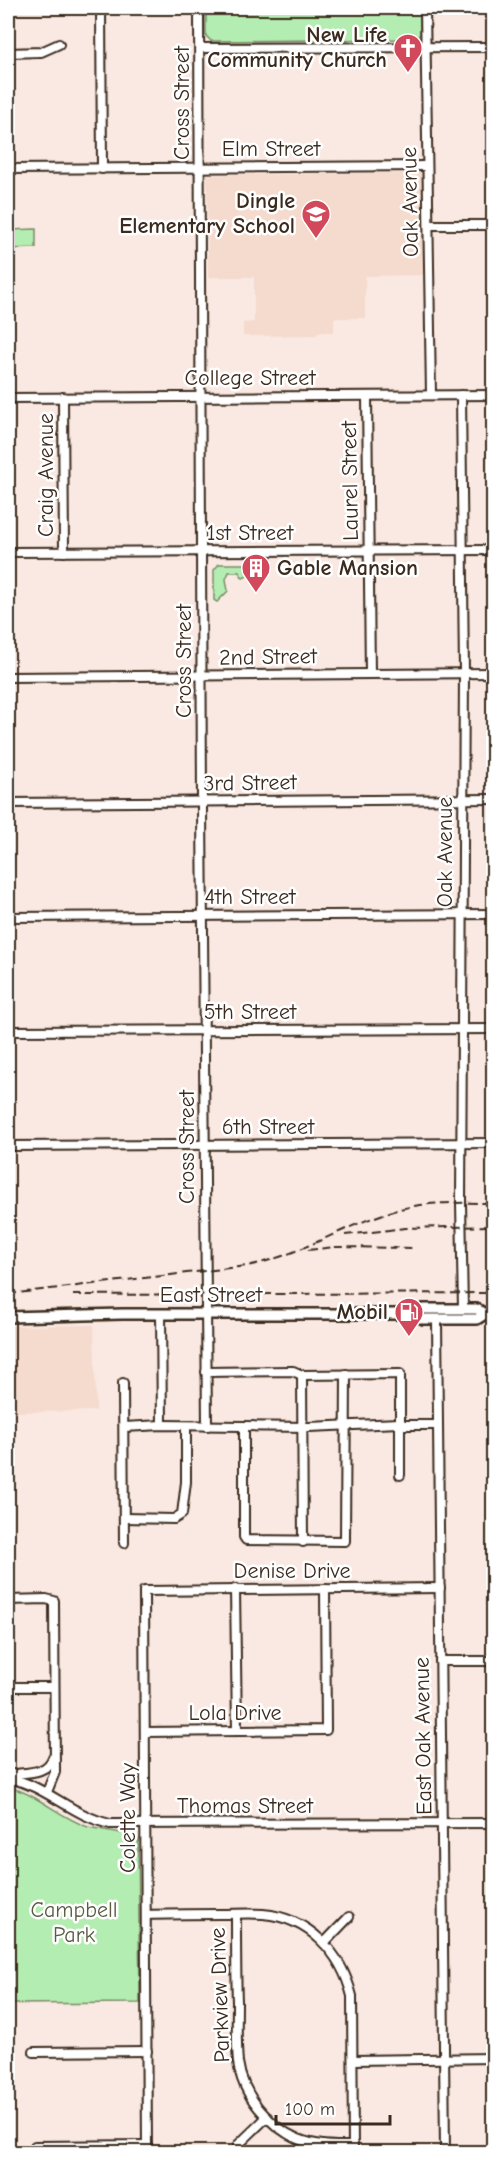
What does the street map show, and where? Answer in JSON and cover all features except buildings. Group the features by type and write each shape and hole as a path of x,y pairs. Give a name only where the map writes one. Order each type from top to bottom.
{"main road":[{"name":"East Street","path":"8,1317 161,1314 414,1314 423,1309 477,1309 489,1314"},
{"name":"East Street","path":"414,1314 423,1319 477,1319 489,1314"}],"street":[{"path":"101,8 102,169"},
{"name":"Cross Street","path":"199,8 207,1426"},
{"name":"Oak Avenue","path":"425,8 431,395"},
{"path":"8,53 41,52 59,44"},
{"path":"200,48 494,47"},
{"name":"Elm Street","path":"8,169 428,166"},
{"path":"429,225 494,225"},
{"name":"Oak Avenue","path":"461,395 464,550 461,1143 463,1309"},
{"name":"College Street","path":"8,398 494,395"},
{"name":"Laurel Street","path":"367,396 370,674"},
{"name":"Craig Avenue","path":"63,398 64,552"},
{"name":"1st Street","path":"8,552 494,550"},
{"name":"2nd Street","path":"8,677 494,672"},
{"name":"3rd Street","path":"8,803 494,799"},
{"name":"4th Street","path":"8,917 494,914"},
{"name":"5th Street","path":"8,1031 494,1029"},
{"name":"6th Street","path":"8,1146 494,1143"},
{"path":"161,1314 162,1425"},
{"name":"East Oak Avenue","path":"437,1319 445,2152"},
{"path":"206,1372 293,1371 302,1375 400,1374 400,1475"},
{"path":"244,1426 244,1537 249,1541 345,1541 346,1374"},
{"path":"302,1375 303,1542"},
{"path":"123,1383 123,1543"},
{"path":"124,1427 162,1425 345,1427 399,1423 438,1425"},
{"path":"124,1518 174,1519 182,1514 186,1482 186,1426"},
{"name":"Denise Drive","path":"144,1591 440,1588"},
{"path":"235,1589 237,1731"},
{"name":"Lola Drive","path":"145,1732 326,1730 324,1589"},
{"name":"Colette Way","path":"144,1591 147,2149"},
{"path":"8,1600 46,1599 54,1601 55,1772 47,1792"},
{"path":"440,1661 494,1661"},
{"path":"8,1687 54,1687"},
{"path":"8,1776 47,1768 55,1753"},
{"name":"Thomas Street","path":"8,1776 47,1792 78,1813 110,1824 494,1823"},
{"name":"Parkview Drive","path":"236,1914 238,2063 247,2090 267,2117 298,2139 352,2149"},
{"path":"146,1915 265,1914 295,1922 307,1928 324,1943 342,1968 352,1996 352,2149"},
{"path":"324,1943 349,1917"},
{"path":"34,2052 147,2051"},
{"path":"353,2060 494,2058"},
{"path":"238,2145 267,2117"},
{"path":"35,2146 147,2149"}],"shaded area":[{"path":"422,173 424,176 424,275 365,276 365,318 334,318 334,332 317,332 317,335 243,336 243,323 254,322 254,277 208,277 207,175"},
{"path":"94,1325 96,1411 8,1412 8,1326"}],"green space":[{"path":"206,8 420,8 420,34 416,39 211,41 206,36"},
{"path":"36,229 36,248 8,249 8,230"},
{"path":"219,564 250,564 253,567 253,573 243,578 239,572 229,572 226,579 228,591 217,602 214,600 214,570"},
{"name":"Campbell Park","path":"8,1787 29,1795 77,1823 138,1838 140,2003 8,2004"}],"railway":[{"path":"8,1294 247,1266 284,1255 393,1211 443,1203 494,1203"},
{"path":"345,1235 406,1228 494,1226"},
{"path":"308,1250 336,1247 412,1248"},
{"path":"73,1295 494,1293"}],"place":[{"name":"New Life Community Church","path":"408,74"},
{"name":"Dingle Elementary School","path":"316,240"},
{"name":"Gable Mansion","path":"256,594"},
{"name":"Mobil","path":"409,1338"}]}
